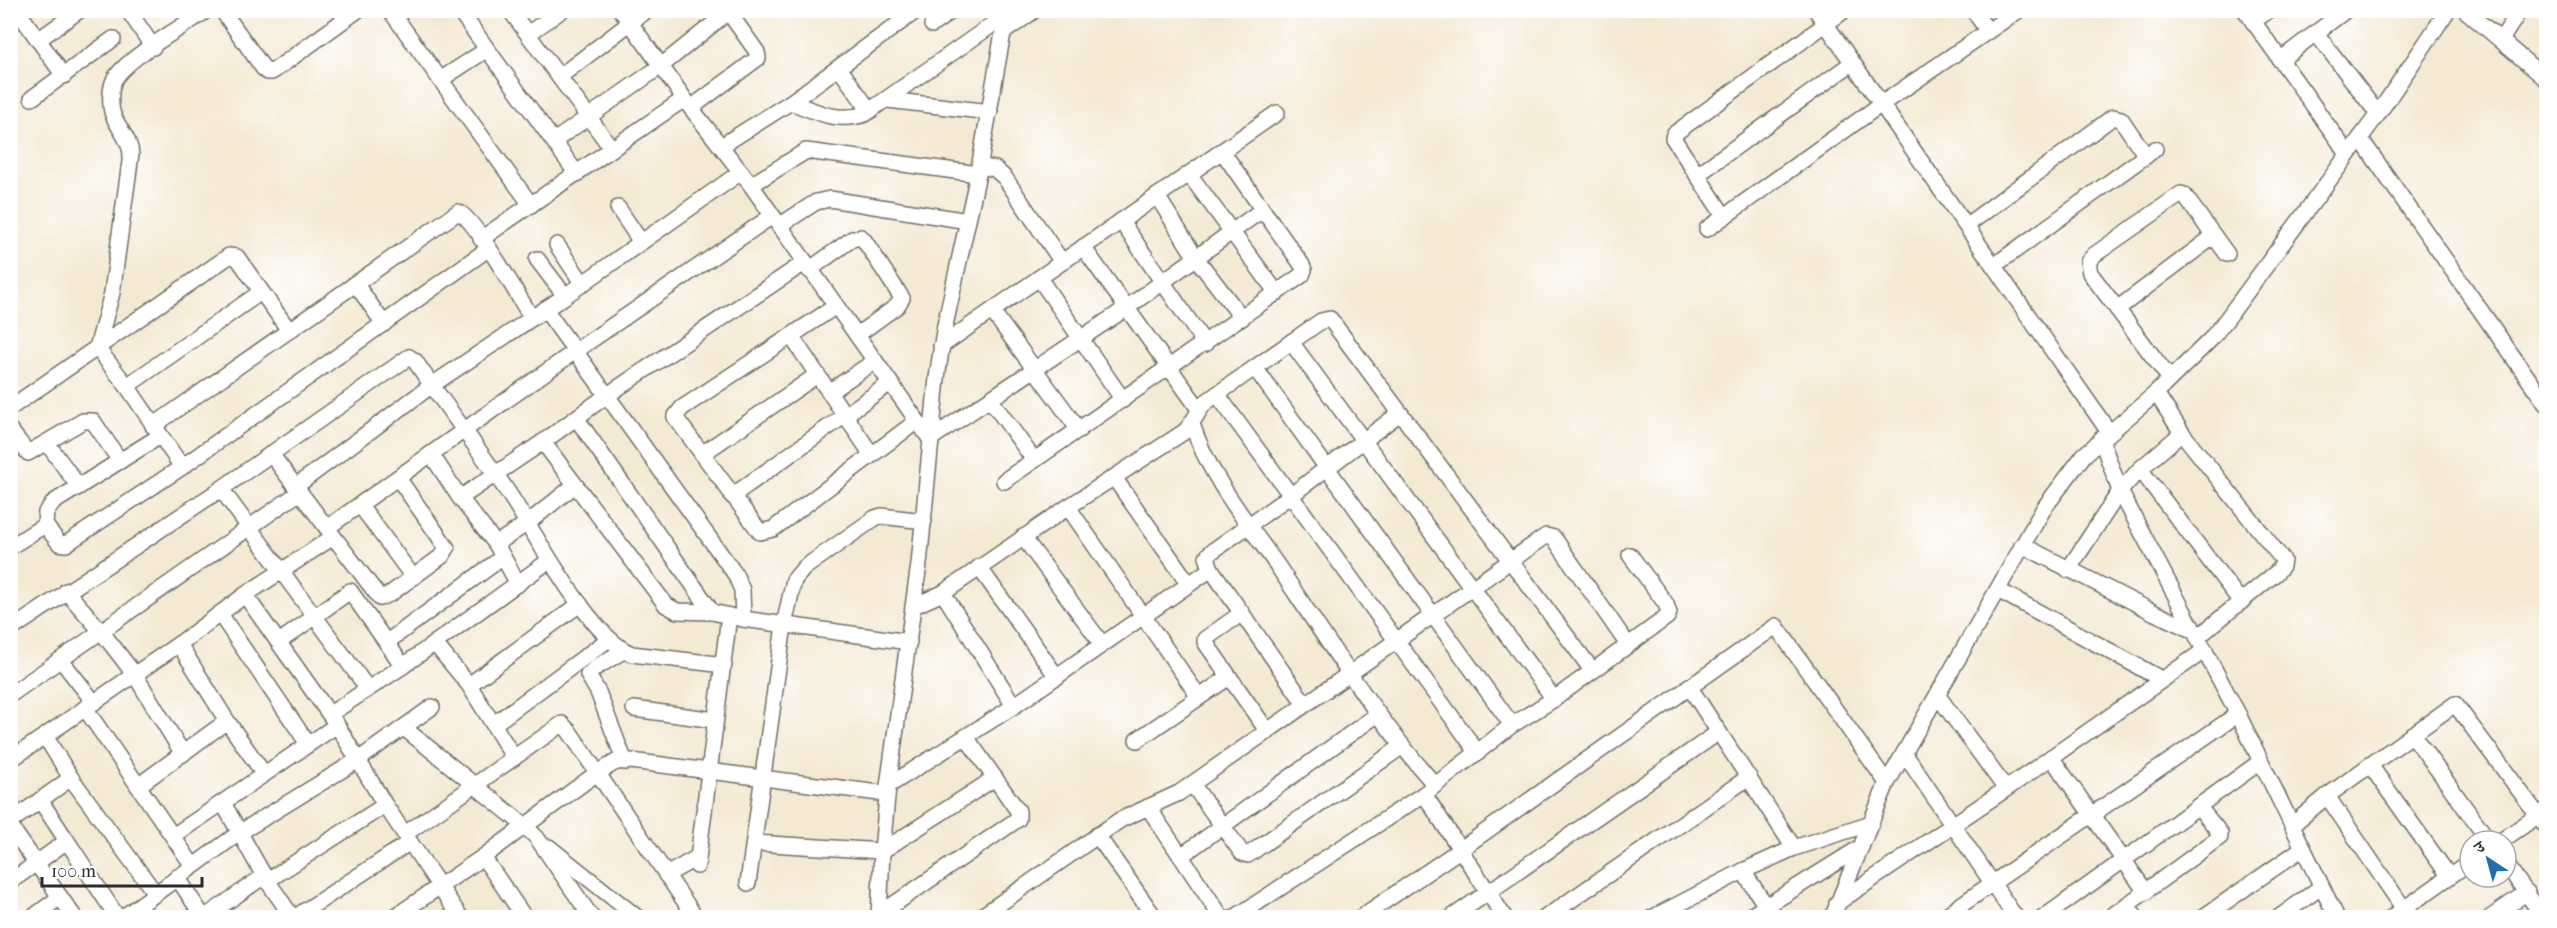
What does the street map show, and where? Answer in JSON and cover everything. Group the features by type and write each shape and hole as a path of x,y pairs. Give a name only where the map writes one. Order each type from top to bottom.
{"street":[{"path":"18,10 64,76"},
{"path":"39,40 80,10"},
{"path":"97,348 112,293 131,154 128,140 112,113 111,92 119,73 207,10"},
{"path":"222,10 263,68 267,72 272,72 358,10"},
{"path":"390,10 531,205"},
{"path":"459,10 578,174"},
{"path":"510,10 612,149"},
{"path":"559,77 626,17 647,10"},
{"path":"932,25 952,10"},
{"path":"1004,32 1035,10"},
{"path":"1816,10 1880,105 1995,265 2105,435 2120,491 2238,714 2337,918"},
{"path":"1724,216 1673,138 1674,134 1845,10"},
{"path":"1973,10 1988,32"},
{"path":"1707,229 1880,105 2019,10"},
{"path":"2269,10 2249,16 2348,154"},
{"path":"2280,60 2346,10"},
{"path":"1834,910 1887,783 2044,508 2070,471 2105,435 2156,393 2226,320 2378,114 2448,10"},
{"path":"2465,10 2547,79"},
{"path":"2501,40 2520,10"},
{"path":"528,34 560,11"},
{"path":"531,317 485,244 465,216 458,212 288,329 120,461 49,507 46,512 45,525 63,545 182,467 384,324 485,244 531,205 612,149 758,58 757,52 727,11 661,66 554,141"},
{"path":"721,146 791,102 916,11"},
{"path":"131,12 153,47"},
{"path":"878,916 888,790 914,606 941,346 979,170 1006,13"},
{"path":"791,102 824,115 839,118 853,118 870,111 1006,13"},
{"path":"626,17 687,103 752,185 775,221 930,439"},
{"path":"2316,33 2378,114"},
{"path":"32,98 113,39"},
{"path":"440,80 486,50"},
{"path":"1697,175 1852,63"},
{"path":"839,68 870,111"},
{"path":"888,100 990,112"},
{"path":"941,346 1277,113"},
{"path":"1967,225 2113,117 2121,119 2150,153 1995,265"},
{"path":"2360,138 2547,404"},
{"path":"752,185 806,151 979,170 995,169 1005,178 1062,262"},
{"path":"1004,482 1298,279 1304,270 1222,151"},
{"path":"10,695 250,526 432,385 583,284 741,172"},
{"path":"1190,174 1230,232 1277,293"},
{"path":"2170,379 2117,309 2088,267 2088,262 2094,255 2181,194 2227,254"},
{"path":"1157,196 1196,258 1242,318"},
{"path":"10,760 135,675 245,595 283,571 360,505 574,352 775,221 816,202 830,199 968,221"},
{"path":"618,208 641,242"},
{"path":"930,439 1125,309 1255,214 1265,213"},
{"path":"1121,221 1205,344"},
{"path":"2117,309 2214,236"},
{"path":"460,498 577,419 606,396 807,266 852,239 861,237 902,298 897,306 857,335"},
{"path":"557,244 583,284"},
{"path":"1083,247 1125,309 1199,409"},
{"path":"10,408 230,256 237,257 288,329"},
{"path":"537,259 565,296"},
{"path":"1039,278 1123,400"},
{"path":"355,283 384,324"},
{"path":"127,386 261,292"},
{"path":"836,306 676,412 675,417 760,532 773,529 917,421"},
{"path":"545,309 739,579 742,590 723,666 698,861 666,874"},
{"path":"992,311 1079,430"},
{"path":"914,606 943,593 1068,507 1116,479 1192,424 1199,409 1217,393 1321,321 1330,319 1592,670"},
{"path":"790,336 872,454"},
{"path":"1292,342 1554,699"},
{"path":"97,348 127,386 182,467"},
{"path":"10,630 221,489 406,359 412,358 466,430 529,522 550,560 580,604 609,639 623,651 632,654 723,666"},
{"path":"829,392 875,361"},
{"path":"1256,368 1512,725"},
{"path":"702,454 817,375"},
{"path":"732,496 890,383"},
{"path":"1217,393 1478,753"},
{"path":"1834,910 2161,679 2199,639 2282,566 2283,560 2182,433 2156,393"},
{"path":"990,399 1034,460"},
{"path":"1305,704 1211,569 1207,557 1400,413"},
{"path":"577,419 712,612"},
{"path":"10,430 28,453 83,421 93,421 120,461"},
{"path":"1192,424 1203,456 1401,747 1505,918"},
{"path":"2068,570 2120,491 2140,469 2182,433"},
{"path":"543,442 666,605 676,611 712,612 736,618 909,642"},
{"path":"47,443 79,487"},
{"path":"271,454 380,598 390,594 413,577 442,555 447,548 398,478"},
{"path":"430,454 499,551 518,584"},
{"path":"2140,469 2241,602"},
{"path":"1116,479 1189,584"},
{"path":"387,642 499,551 529,522 575,485"},
{"path":"221,489 368,689"},
{"path":"360,505 413,577"},
{"path":"1068,507 1199,698"},
{"path":"748,883 784,625 794,580 804,568 875,518 881,516 924,521"},
{"path":"10,547 45,525"},
{"path":"979,918 1120,820 1171,798 1192,784 1268,732 1348,672 1434,617 1546,536 1551,535 1628,645"},
{"path":"1023,537 1102,644"},
{"path":"2022,545 2199,639"},
{"path":"1234,918 1429,790 1512,725 1554,699 1670,614 1666,604 1630,555"},
{"path":"173,836 308,744 368,689 435,644 550,560"},
{"path":"979,567 1057,677"},
{"path":"393,918 483,857 608,765 625,762 764,780 888,790 1057,677 1211,569"},
{"path":"279,642 364,579"},
{"path":"1998,590 2161,679"},
{"path":"66,591 135,675 183,754"},
{"path":"350,591 403,666"},
{"path":"943,593 1014,706"},
{"path":"245,595 333,719 385,805 461,918"},
{"path":"468,686 580,604"},
{"path":"1242,613 1205,639 1208,647 1268,732"},
{"path":"220,614 308,744"},
{"path":"1360,918 1776,626 1887,783"},
{"path":"494,724 609,639"},
{"path":"179,644 227,721 264,774"},
{"path":"435,644 468,686 514,758"},
{"path":"623,651 595,668 588,675 598,692 625,762"},
{"path":"61,660 138,786 194,866"},
{"path":"1137,740 1229,677"},
{"path":"1689,686 1794,848"},
{"path":"1938,696 2006,789"},
{"path":"2292,825 2451,705 2457,705 2544,817 2518,832"},
{"path":"40,800 120,918 239,833 358,760 432,708"},
{"path":"634,709 715,720"},
{"path":"1181,856 1378,714"},
{"path":"1942,918 2091,813 2238,714"},
{"path":"138,786 227,721"},
{"path":"223,803 266,878 293,918 562,724 569,730 696,918"},
{"path":"404,728 638,918"},
{"path":"1451,918 1719,732"},
{"path":"2412,734 2480,829"},
{"path":"45,736 71,778 155,893"},
{"path":"878,916 1018,819 1018,811 966,737"},
{"path":"1192,784 1242,853 1248,855 1401,747"},
{"path":"1904,753 2016,918"},
{"path":"2051,757 2145,892"},
{"path":"2043,918 2260,762"},
{"path":"2370,765 2449,876"},
{"path":"1545,918 1749,777"},
{"path":"10,822 71,778"},
{"path":"754,843 882,851 995,778"},
{"path":"2328,796 2404,909"},
{"path":"177,878 204,918 385,805"},
{"path":"2109,918 2131,911 2145,892 2221,835 2198,806"},
{"path":"1148,807 1222,918"},
{"path":"1653,918 1743,871 1794,848 1871,823"},
{"path":"10,826 75,918"},
{"path":"1097,835 1155,918"},
{"path":"537,838 589,913 603,890"},
{"path":"10,882 67,842"},
{"path":"1747,918 1861,846"},
{"path":"2202,918 2303,848"},
{"path":"483,857 525,918"},
{"path":"2391,918 2458,870"},
{"path":"1743,871 1766,906"},
{"path":"2518,880 2544,918"},
{"path":"2278,918 2321,887"},
{"path":"2490,918 2527,892"},
{"path":"32,918 60,897"}]}
